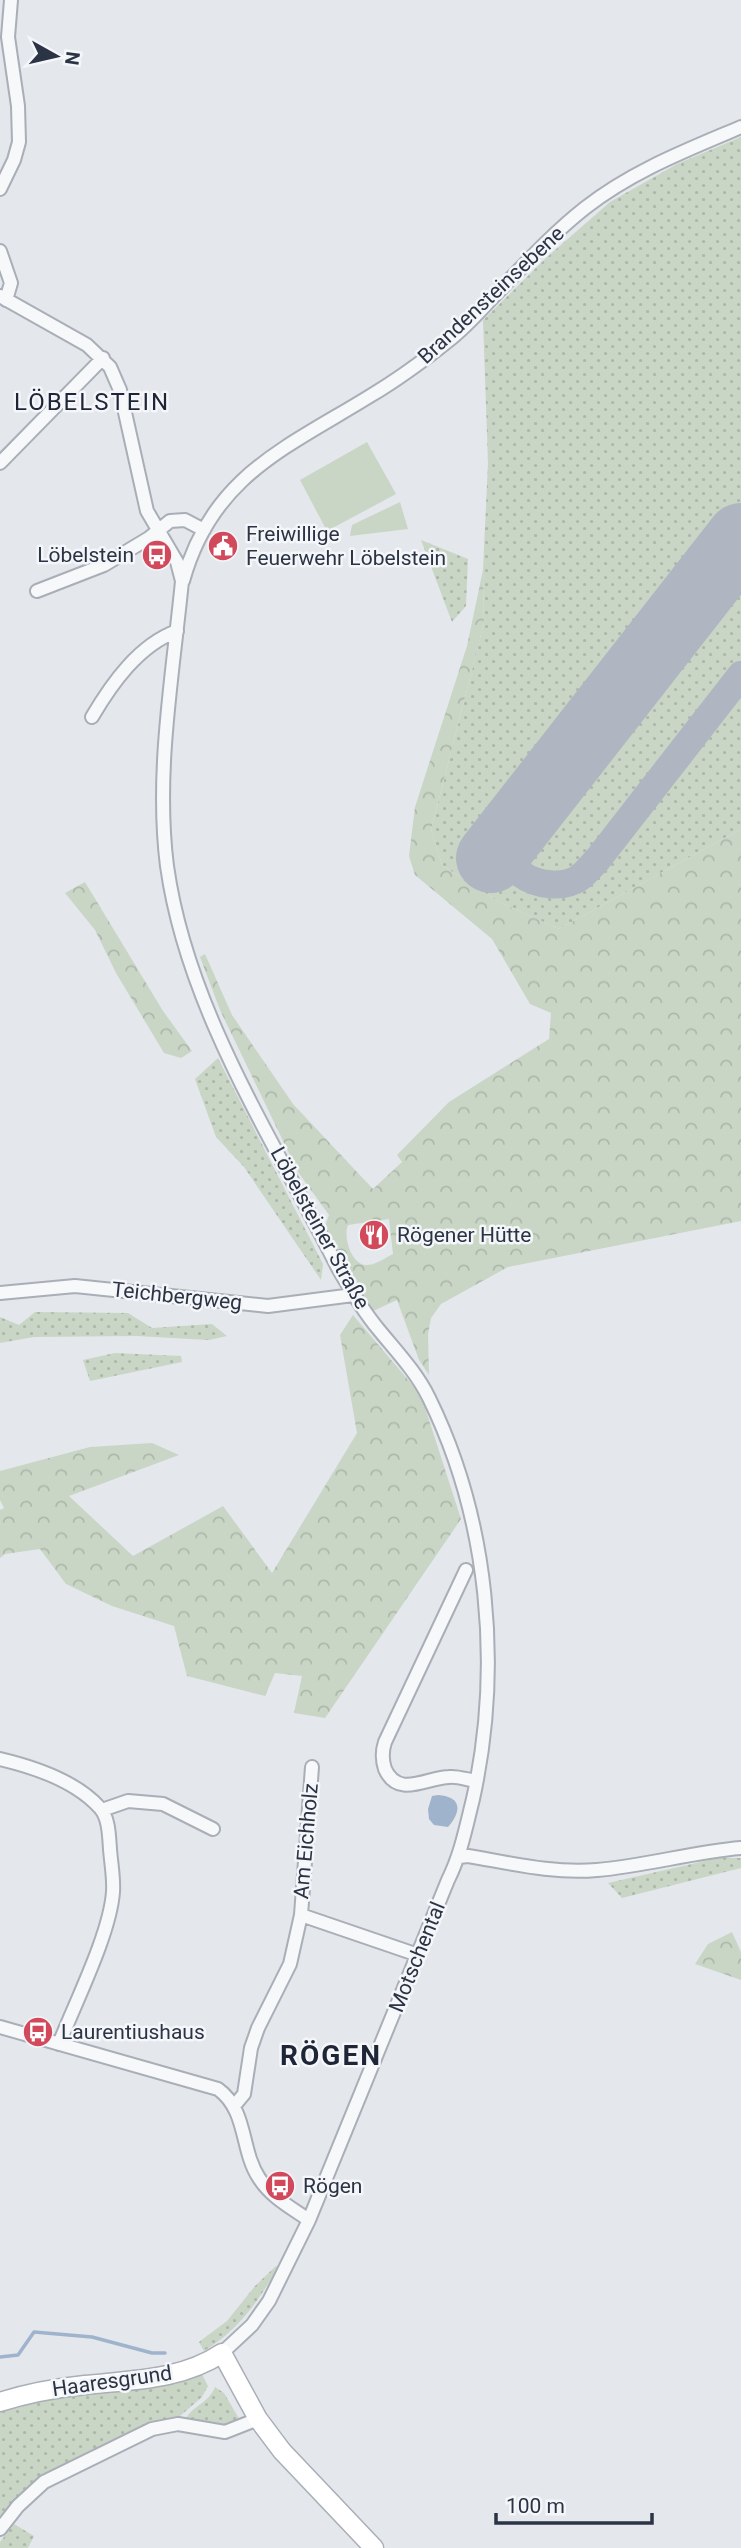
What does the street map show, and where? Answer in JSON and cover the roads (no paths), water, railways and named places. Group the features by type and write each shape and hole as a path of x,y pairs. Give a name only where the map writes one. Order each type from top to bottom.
{"street":[{"path":"0,189 14,160 19,142 18,106 9,45 10,0"},
{"name":"Brandensteinsebene","path":"183,581 188,562 204,530 227,496 244,477 272,454 412,369 453,337 535,253 608,191 666,159 741,127"},
{"path":"0,251 11,283 3,298 87,345 103,358 115,375 147,511 177,562 183,581"},
{"path":"0,463 103,358"},
{"path":"37,591 104,565 170,521 181,520 204,530"},
{"name":"Löbelsteiner Straße","path":"183,581 165,754 164,800 167,863 181,934 215,1027 353,1295 412,1370 429,1397 447,1439 475,1534 486,1609 489,1674 477,1781 460,1857"},
{"path":"92,717 107,691 130,665 157,641 177,631"},
{"name":"Teichbergweg","path":"0,1293 75,1286 268,1306 353,1295"},
{"path":"466,1570 385,1742 382,1755 388,1774 402,1784 419,1785 450,1776 477,1781"},
{"path":"0,1759 34,1767 74,1789 102,1810 109,1829 113,1891 110,1909 59,2044"},
{"name":"Am Eichholz","path":"234,2106 244,2094 251,2048 290,1964 300,1916 312,1767"},
{"path":"102,1810 128,1801 163,1804 213,1829"},
{"path":"460,1857 468,1856 529,1867 596,1870 741,1847"},
{"name":"Motschental","path":"222,2353 252,2325 269,2301 309,2220 448,1880 460,1857"},
{"name":"Am Eichholz","path":"300,1916 418,1955"},
{"path":"0,2027 211,2086 225,2094 234,2106 257,2176 271,2195 309,2220"},
{"path":"222,2353 258,2419 298,2470 374,2548"},
{"name":"Haaresgrund","path":"0,2402 55,2388 161,2376 206,2363 222,2353"},
{"path":"0,2529 24,2500 44,2482 120,2443 165,2425 178,2424 225,2432 258,2419"}],"water":[{"path":"438,1795 456,1802 457,1811 448,1827 434,1825 429,1819 428,1809 432,1796"}],"waterway":[{"path":"0,2357 18,2355 34,2332 92,2337 152,2353 165,2353"}],"place":[{"name":"Freiwillige Feuerwehr Löbelstein","path":"223,546"},
{"name":"Löbelstein","path":"157,555"},
{"name":"Rögener Hütte","path":"374,1235"},
{"name":"Laurentiushaus","path":"38,2032"},
{"name":"Rögen","path":"280,2186"}],"district":[{"name":"LÖBELSTEIN","path":"92,402"},
{"name":"RÖGEN","path":"331,2055"}]}
